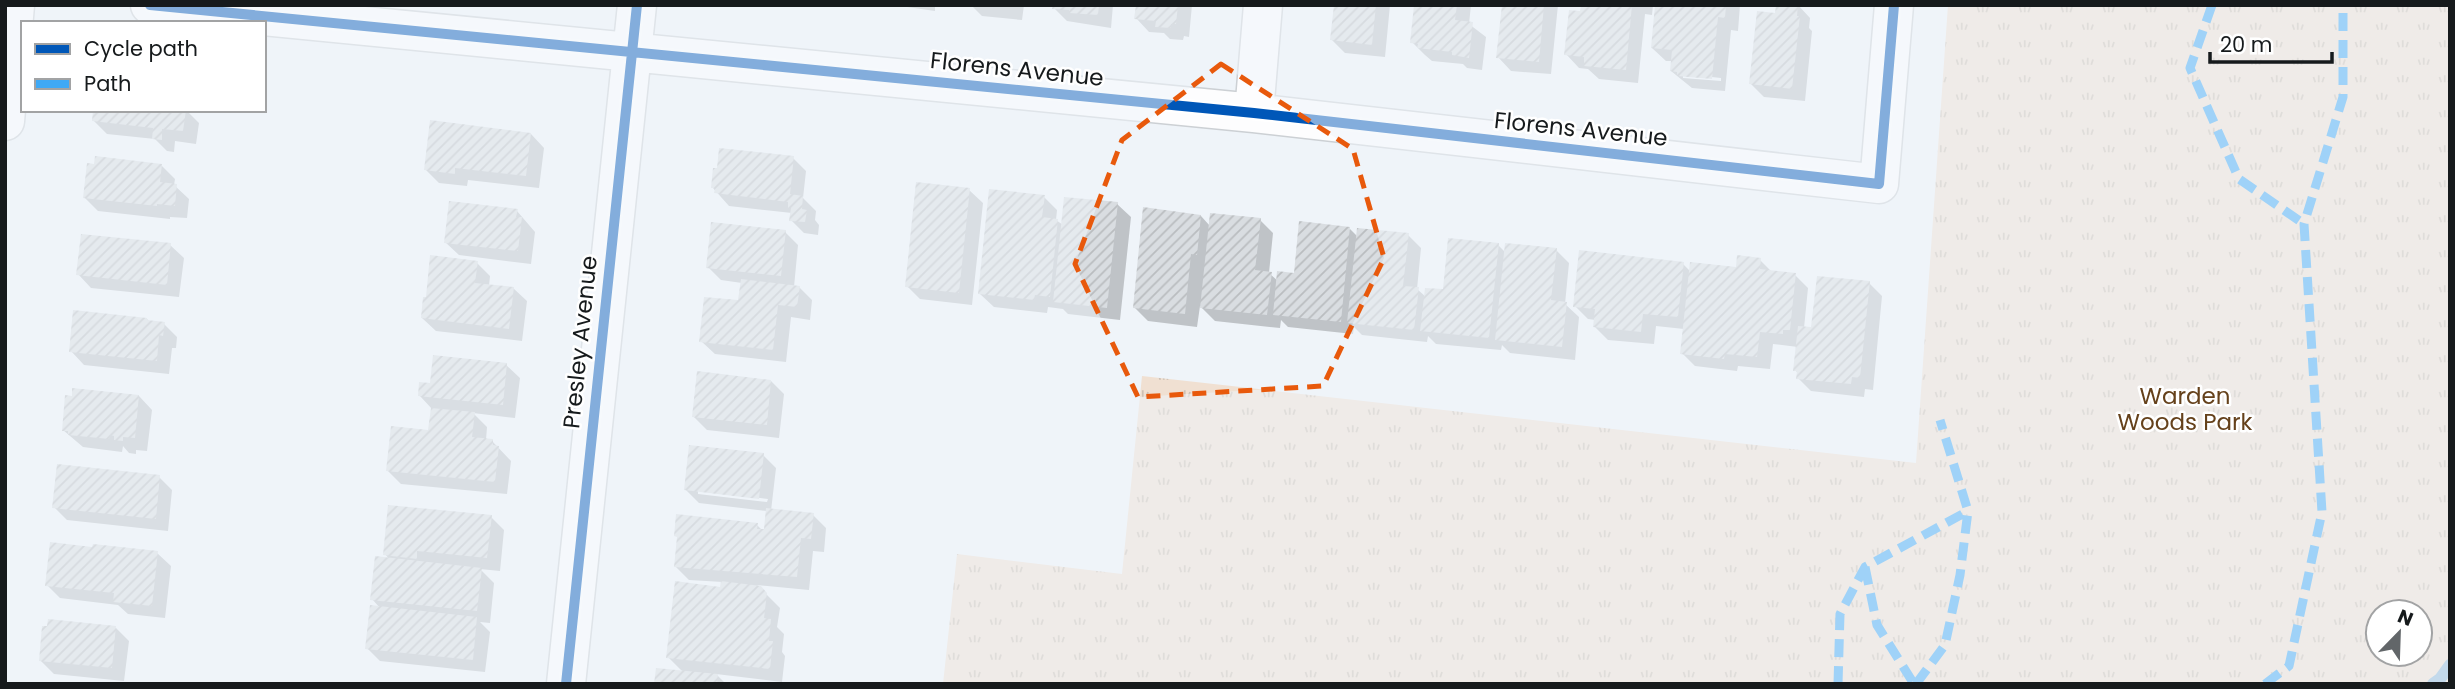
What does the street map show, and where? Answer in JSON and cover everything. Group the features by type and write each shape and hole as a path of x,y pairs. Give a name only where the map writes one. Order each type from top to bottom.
{"street":[{"path":"5,121 15,5"},
{"name":"Florens Avenue","path":"150,5 1254,113 1879,184 1894,5"},
{"name":"Presley Avenue","path":"566,684 637,5"},
{"path":"1254,113 1263,5"}],"highlighted area":[{"path":"1221,64 1353,149 1384,258 1323,386 1138,397 1075,264 1122,140"}],"green space":[{"name":"Warden Woods Park","path":"1948,5 2450,5 2450,684 943,684 957,554 1122,574 1142,376 1916,463"}],"building":[{"path":"1053,5 1099,5 1098,15 1069,13 1069,10 1052,9"},
{"path":"1136,5 1178,5 1176,24 1171,24 1171,28 1155,27 1156,21 1134,19"},
{"path":"1334,5 1376,5 1372,45 1330,40"},
{"path":"1414,5 1457,5 1455,20 1473,22 1469,58 1452,55 1452,52 1417,48 1418,44 1410,43"},
{"path":"1502,5 1544,5 1539,62 1496,58"},
{"path":"1581,5 1632,5 1626,70 1584,66 1584,57 1564,55 1569,10 1580,11"},
{"path":"1655,5 1726,5 1725,18 1718,17 1712,79 1677,76 1677,72 1670,71 1672,50 1651,48"},
{"path":"1776,5 1798,5 1797,16 1800,16 1792,89 1749,84 1757,11 1775,13"},
{"path":"93,112 186,112 183,131 162,129 162,140 152,139 153,128 92,121"},
{"path":"430,120 531,133 526,176 455,168 455,174 424,170"},
{"path":"719,148 794,156 790,194 803,196 802,209 807,210 805,222 789,221 791,208 788,208 788,202 714,193 715,188 711,188 713,168 717,168"},
{"path":"95,156 162,164 160,182 177,184 175,206 83,198 87,163 94,164"},
{"path":"916,182 970,188 959,293 905,287"},
{"path":"989,189 1045,195 1042,217 1058,219 1050,297 1035,295 1034,300 978,294"},
{"path":"1064,197 1118,202 1107,308 1053,302"},
{"path":"449,201 518,209 516,217 522,217 518,251 444,243"},
{"path":"1143,207 1201,215 1197,255 1191,254 1185,314 1133,308"},
{"path":"1210,213 1261,218 1255,270 1272,272 1267,315 1200,308"},
{"path":"1299,221 1350,227 1341,322 1273,315 1277,271 1294,273"},
{"path":"711,222 786,230 781,276 706,268"},
{"path":"1357,228 1409,233 1403,286 1419,287 1414,330 1347,323"},
{"path":"81,234 171,243 167,285 76,275"},
{"path":"1448,238 1499,243 1489,338 1420,331 1425,288 1443,289"},
{"path":"1505,243 1557,248 1551,300 1567,302 1562,347 1495,340"},
{"path":"1579,250 1684,262 1678,317 1643,314 1641,332 1593,327 1595,309 1573,307"},
{"path":"430,255 478,261 475,283 514,287 509,329 421,318"},
{"path":"1737,255 1761,258 1760,269 1796,273 1790,330 1783,330 1783,334 1760,332 1757,357 1725,354 1724,359 1680,354 1690,262 1736,267"},
{"path":"1817,276 1870,281 1860,378 1852,377 1851,384 1796,379 1797,371 1793,371 1798,326 1811,327"},
{"path":"741,279 800,286 797,307 778,305 773,350 699,342 704,297 738,300"},
{"path":"73,310 165,322 163,336 159,335 157,361 69,352"},
{"path":"433,355 507,363 503,405 418,396 419,382 430,383"},
{"path":"697,371 771,380 767,425 692,417"},
{"path":"72,388 139,395 135,438 123,437 123,441 114,440 114,436 110,435 109,439 68,435 68,431 62,431 65,395 72,396"},
{"path":"431,408 475,412 472,437 493,439 493,445 499,446 495,482 386,471 391,426 428,430"},
{"path":"689,445 764,453 759,499 684,490"},
{"path":"57,464 160,475 156,519 52,508"},
{"path":"388,505 492,515 487,558 417,551 417,559 383,555"},
{"path":"766,508 814,513 811,539 801,538 797,577 674,567 676,514 758,523 757,529 764,529"},
{"path":"50,542 158,551 152,606 113,602 114,593 45,586"},
{"path":"375,556 482,568 477,611 370,600"},
{"path":"675,581 720,587 721,581 761,586 767,593 764,618 771,619 769,641 773,641 770,669 666,658"},
{"path":"370,605 477,617 473,660 365,649"},
{"path":"48,619 116,626 112,668 39,661 42,626 47,626"},
{"path":"656,668 718,674 717,684 654,684"}],"waterway":[{"path":"2433,684 2450,665"}],"marked path":[{"path":"2212,5 2190,68 2239,179 2304,224"},
{"path":"2265,684 2289,666 2322,512 2304,224 2343,97 2343,5"},
{"path":"1916,684 1945,645 1960,575 1968,511 1940,420"},
{"path":"1838,684 1840,614 1865,567 1968,511"},
{"path":"1865,567 1877,625 1914,684"}],"cycle path":[{"path":"150,5 1254,113 1879,184 1894,5"},
{"path":"566,684 637,5"}]}
